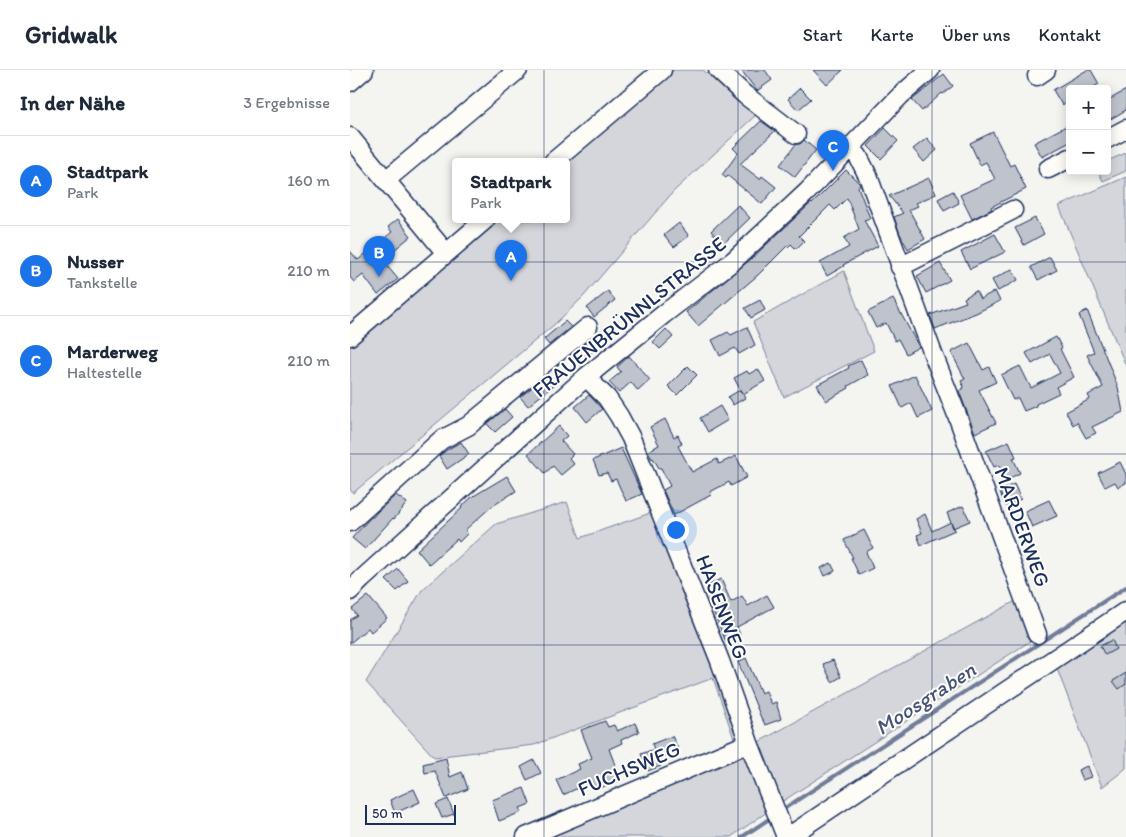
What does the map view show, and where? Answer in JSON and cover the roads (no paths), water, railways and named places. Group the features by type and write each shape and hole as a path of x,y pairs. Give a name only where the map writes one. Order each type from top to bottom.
{"street":[{"path":"350,82 364,70"},
{"path":"386,180 518,70"},
{"path":"558,158 662,70"},
{"path":"718,70 745,95 796,134"},
{"name":"FRAUENBRÜNNLSTRASSE","path":"350,591 586,377 733,261 807,192 901,95 930,70"},
{"path":"1111,137 1126,129"},
{"path":"350,137 446,253"},
{"name":"MARDERWEG","path":"850,149 858,156 868,176 932,354 957,415 1038,634"},
{"path":"1048,169 1066,160"},
{"path":"900,267 1013,210"},
{"path":"350,336 481,223"},
{"name":"FRAUENBRÜNNLSTRASSE","path":"350,522 441,440 468,426 588,327"},
{"name":"HASENWEG","path":"586,377 606,398 619,416 630,438 720,661 776,814 787,837"},
{"path":"787,837 1126,611"},
{"name":"FUCHSWEG","path":"526,837 749,743"}],"waterway":[{"name":"Moosgraben","path":"782,810 1126,587"},
{"name":"Moosgraben","path":"742,837 772,817"}],"place":[{"name":"Marderweg","path":"833,171"},
{"name":"Nusser","path":"379,277"},
{"name":"Stadtpark","path":"511,281"}]}
